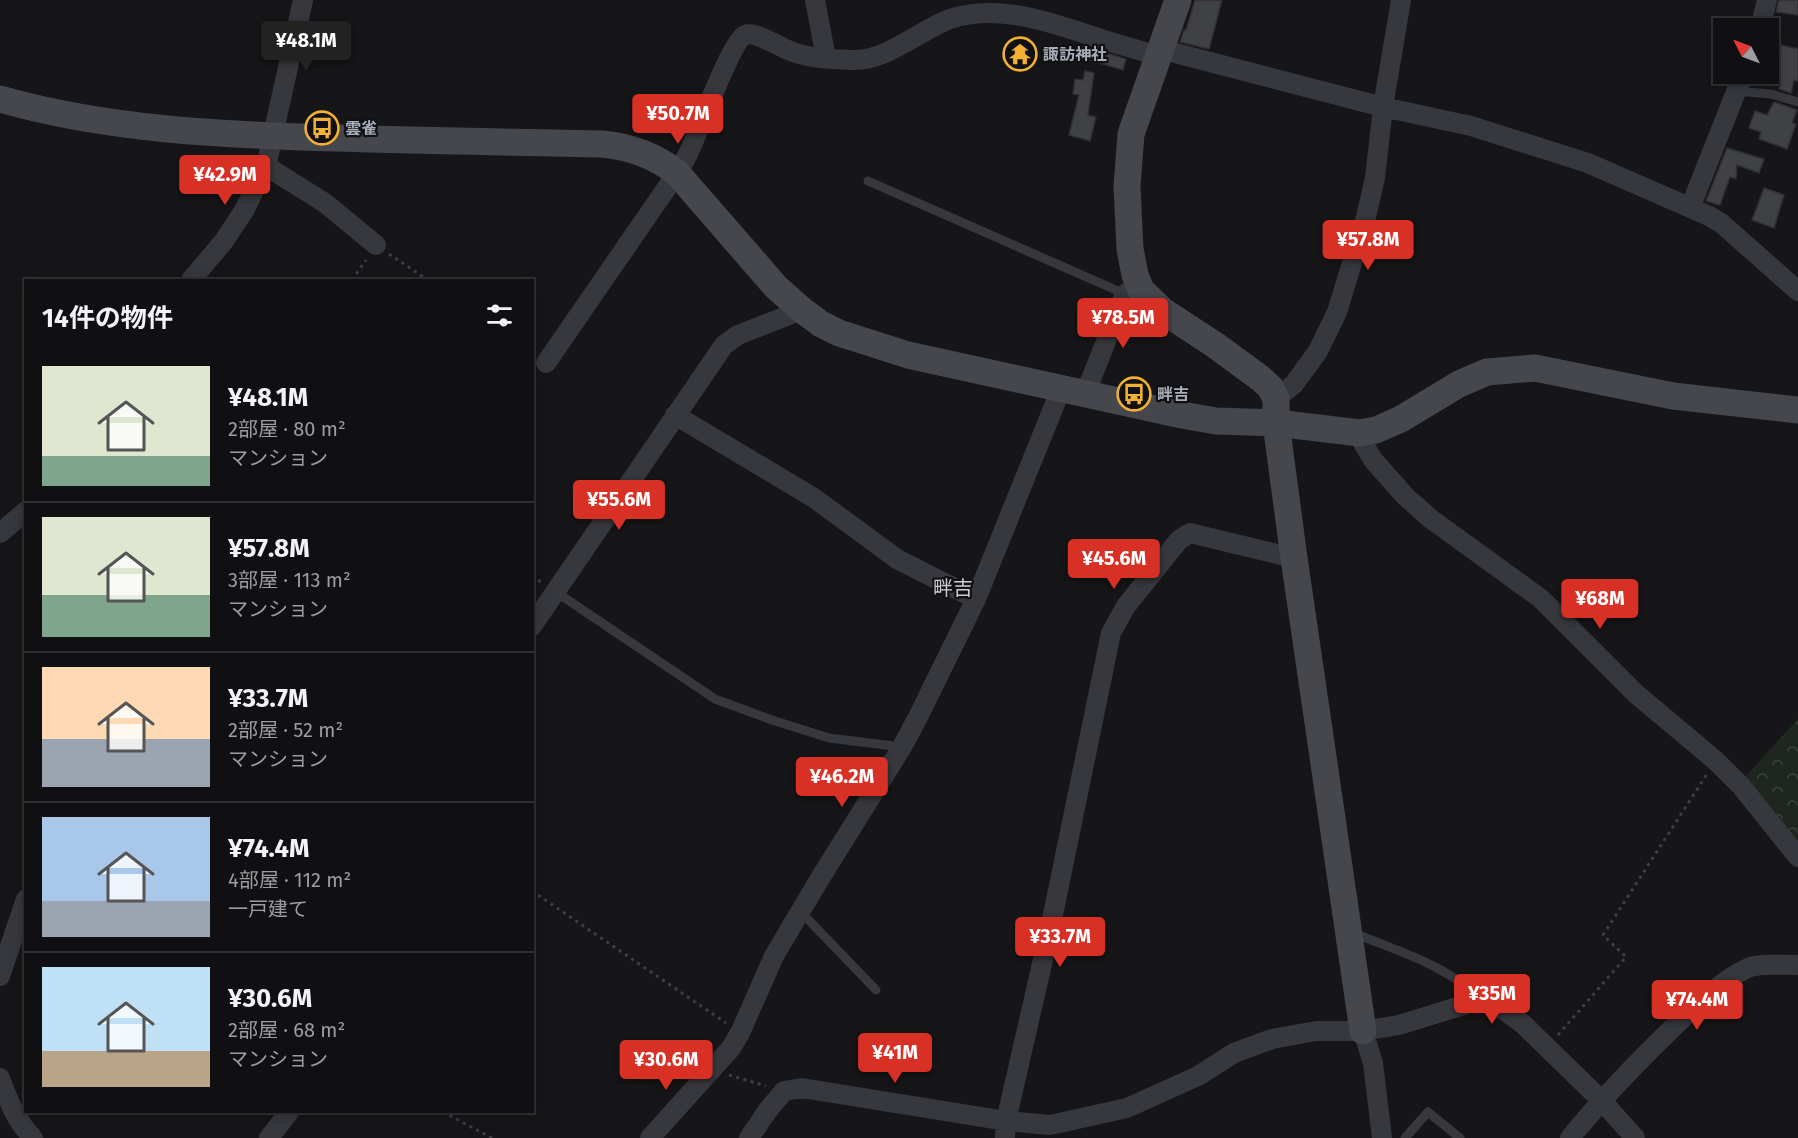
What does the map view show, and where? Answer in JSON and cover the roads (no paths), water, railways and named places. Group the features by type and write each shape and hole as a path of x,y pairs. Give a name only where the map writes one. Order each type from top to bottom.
{"street":[{"path":"192,279 224,241 245,210 266,166 303,0"},
{"path":"815,0 826,58"},
{"path":"650,1138 731,1048 740,1033 774,956 902,747 976,599 1073,392 1132,290 1135,275 1130,249 1127,186 1131,134 1178,0"},
{"path":"1276,411 1312,359 1337,312 1366,217 1375,178 1383,107 1401,0"},
{"path":"1762,18 1767,0"},
{"path":"546,363 677,173 688,154 729,59 744,35 766,39 799,54 859,60 890,50 930,27 952,18 974,14 1011,15 1043,20 1159,53 1471,126 1553,151 1588,163 1721,223 1798,291"},
{"path":"1690,208 1739,84"},
{"path":"0,99 84,118 144,126 271,136 621,146 648,154 677,173 776,287 821,324 839,333 879,347 1182,416 1216,421 1276,411 1360,433 1377,430 1401,419 1459,384 1487,372 1535,368 1674,396 1798,410"},
{"path":"266,166 325,203 376,245"},
{"path":"1132,290 1141,290 1163,311 1215,345 1270,387 1276,411 1294,558 1348,931 1363,1031 1373,1063 1382,1138"},
{"path":"534,623 724,345 738,335 802,310"},
{"path":"675,416 814,498 897,559 976,599"},
{"path":"1360,433 1374,461 1406,497 1431,519 1540,598 1635,693 1716,761 1741,786 1798,857"},
{"path":"0,533 24,514"},
{"path":"1006,1129 1111,633 1126,606 1179,540 1190,533 1294,558"},
{"path":"0,975 24,904"},
{"path":"1570,1138 1601,1100 1658,1041 1726,981 1750,966 1798,965"},
{"path":"749,1138 784,1091 802,1088 1006,1129 1050,1125 1127,1108 1198,1076 1234,1053 1272,1039 1316,1031 1363,1031 1399,1025 1480,1000 1503,1009 1524,1024 1601,1100 1635,1138"},
{"path":"0,1078 11,1106 28,1135"},
{"path":"269,1138 289,1113"}],"lane":[{"path":"1745,84 1798,102"},
{"path":"868,181 1132,290"},
{"path":"556,592 715,699 829,738 902,747"},
{"path":"800,911 876,990"},
{"path":"1348,931 1447,973 1470,988 1480,1000"},
{"path":"1405,1138 1428,1112 1460,1138"}],"place":[{"name":"諏訪神社","path":"1020,54"},
{"name":"雲雀","path":"322,128"},
{"name":"畔吉","path":"1134,394"}],"district":[{"name":"畔吉","path":"953,588"}]}
